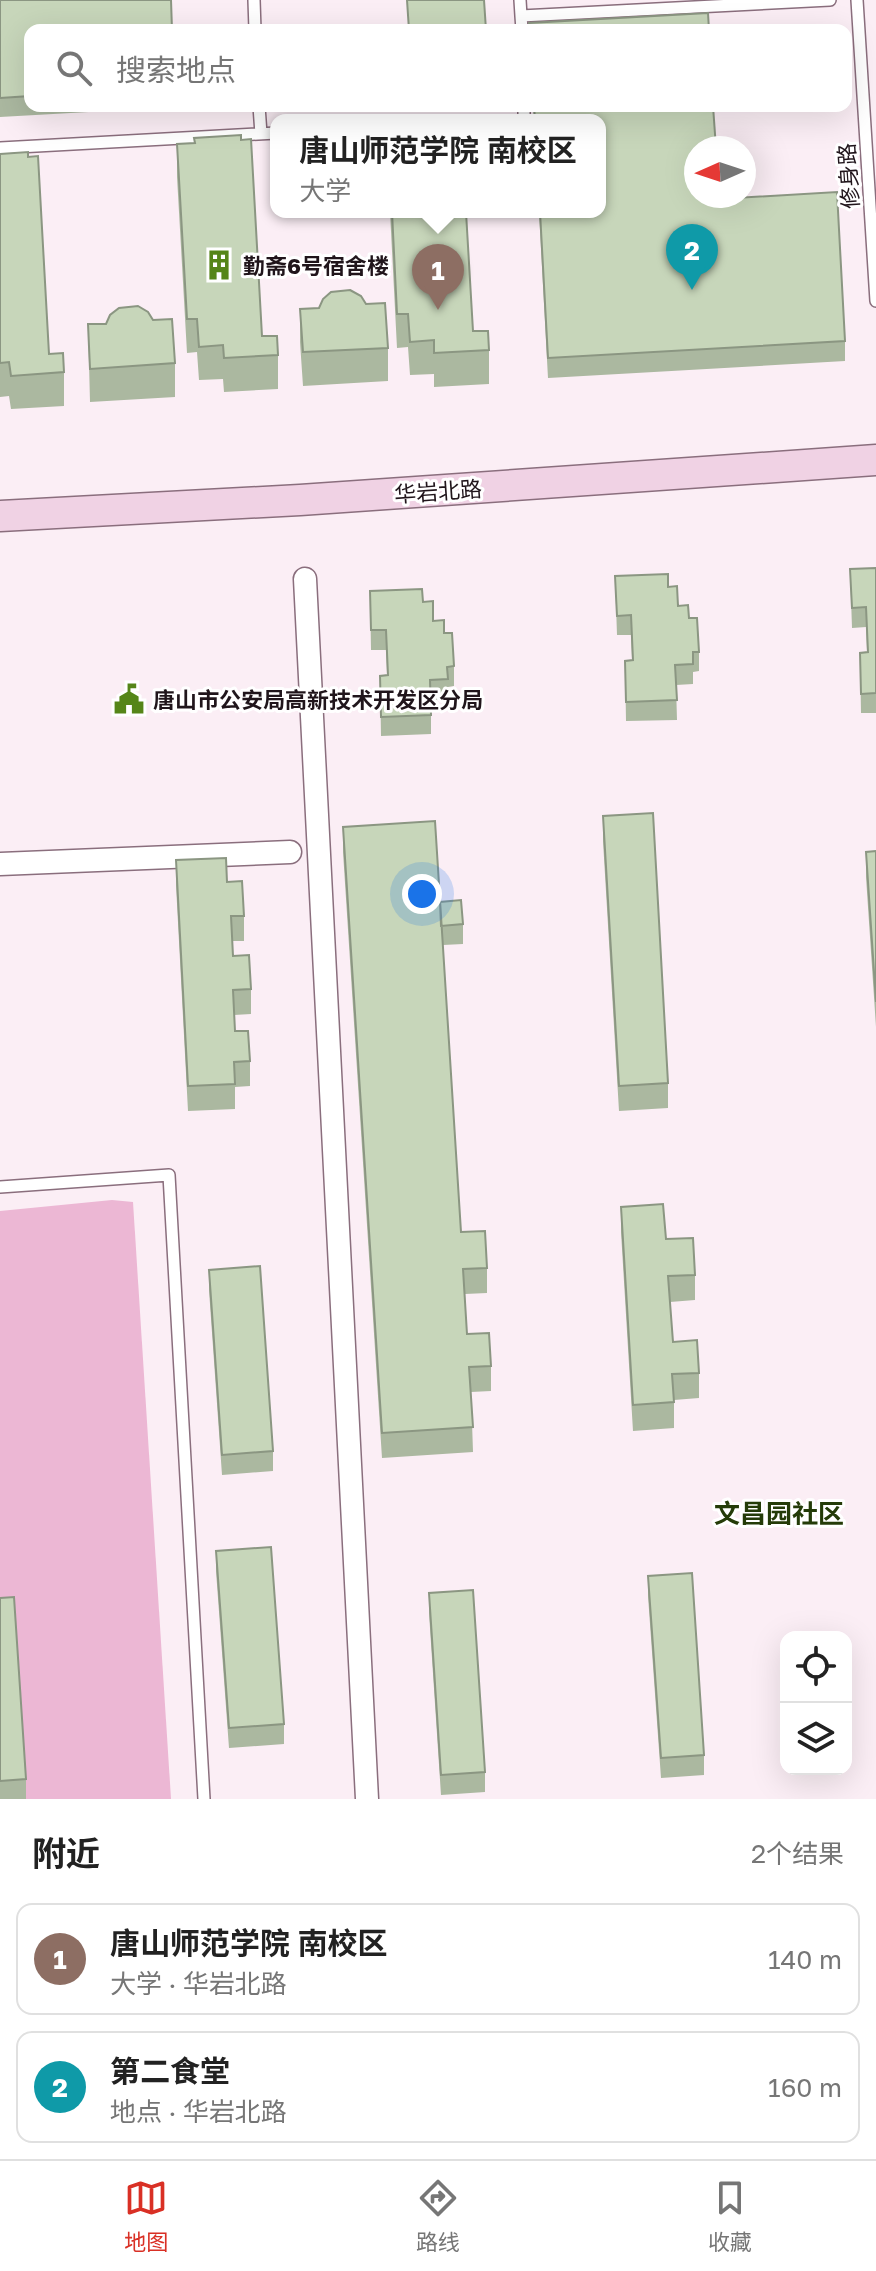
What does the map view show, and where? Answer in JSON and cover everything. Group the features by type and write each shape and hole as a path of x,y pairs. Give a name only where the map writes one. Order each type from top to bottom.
{"street":[{"name":"华岩北路","path":"0,516 300,500 876,460"},
{"path":"305,579 367,1799"},
{"path":"0,864 290,852"}],"lane":[{"path":"254,0 255,24"},
{"path":"520,0 522,24"},
{"path":"521,16 830,0"},
{"name":"修身路","path":"857,0 876,301"},
{"path":"259,112 261,134"},
{"path":"0,148 270,133"},
{"path":"0,1187 169,1175 204,1799"}],"shaded area":[{"path":"112,1200 133,1202 171,1799 0,1799 0,1211"}],"building":[{"path":"0,0 171,0 172,24 24,24 24,96 0,98"},
{"path":"407,0 484,0 486,24 409,24"},
{"path":"708,13 709,24 529,24"},
{"path":"534,112 713,112 715,136 684,136 684,208 756,208 756,197 837,192 845,341 548,358 540,218 606,218 606,114"},
{"name":"勤斋6号宿舍楼","path":"241,135 241,140 251,139 262,336 277,336 278,355 224,358 223,345 199,347 197,319 187,319 177,144 195,143 194,138"},
{"path":"28,152 28,157 38,156 49,354 63,353 64,372 11,376 9,362 0,363 0,154"},
{"path":"392,218 466,218 473,331 488,331 489,350 434,353 434,340 410,342 408,314 397,314"},
{"path":"350,290 361,296 366,304 385,303 388,348 303,352 300,309 319,308 331,292"},
{"path":"138,306 148,312 153,320 172,319 175,363 90,369 88,324 106,324 110,315 119,308"},
{"path":"876,568 876,693 861,694 860,653 868,652 866,607 852,608 850,569"},
{"path":"668,574 668,587 677,586 678,606 688,605 689,618 697,618 699,652 693,652 693,664 675,665 677,700 626,702 625,661 633,660 631,615 617,616 615,576"},
{"path":"422,589 423,602 433,601 433,621 444,620 444,633 452,633 454,666 447,667 448,679 430,680 431,715 381,717 380,676 388,675 386,630 371,630 370,591"},
{"path":"653,813 668,1083 619,1086 603,816"},
{"path":"435,821 461,1232 485,1231 487,1268 463,1269 467,1334 489,1333 491,1366 469,1367 473,1427 382,1433 343,827"},
{"path":"876,851 876,1002 866,852"},
{"path":"226,858 227,882 242,881 244,916 231,916 233,956 249,955 251,989 233,990 235,1031 248,1031 250,1061 234,1062 235,1084 188,1086 176,860"},
{"path":"461,900 463,924 441,926 440,902"},
{"path":"663,1204 666,1239 693,1238 695,1275 668,1276 673,1342 697,1340 699,1373 672,1374 674,1402 633,1405 621,1207"},
{"path":"260,1266 273,1451 222,1455 209,1270"},
{"path":"271,1547 284,1724 229,1728 216,1551"},
{"path":"692,1573 704,1755 661,1758 648,1576"},
{"path":"473,1590 485,1772 441,1775 429,1593"},
{"path":"14,1597 26,1779 0,1781 0,1598"}],"place":[{"name":"勤斋6号宿舍楼","path":"219,265"},
{"name":"第二食堂","path":"692,290"},
{"name":"唐山师范学院 南校区","path":"438,310"},
{"name":"唐山市公安局高新技术开发区分局","path":"129,699"}],"district":[{"name":"文昌园社区","path":"779,1513"}]}
